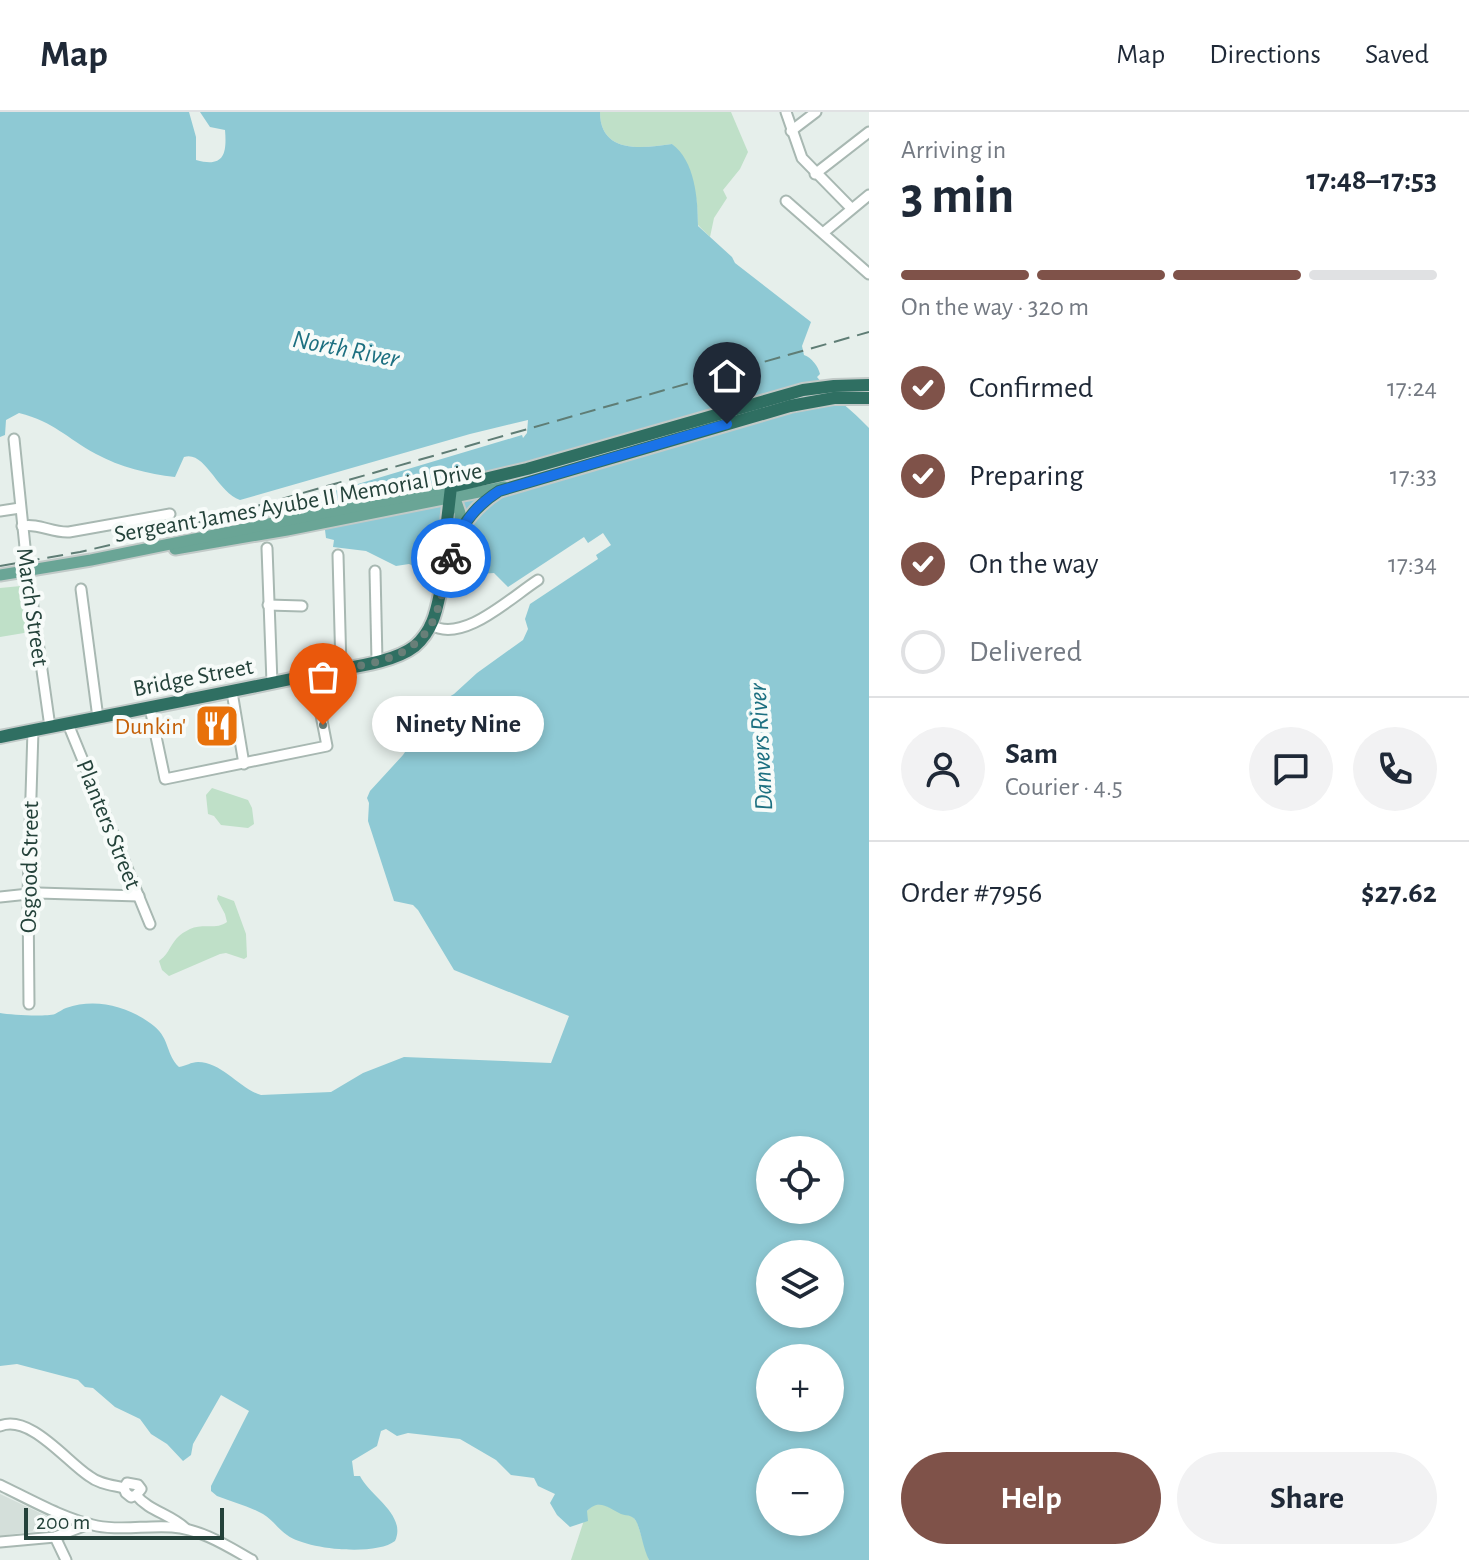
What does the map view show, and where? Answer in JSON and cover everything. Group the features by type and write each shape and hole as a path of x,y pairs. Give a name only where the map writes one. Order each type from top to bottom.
{"highway":[{"path":"431,625 460,529 482,503 512,486 724,420 803,390 869,385"},
{"path":"443,580 453,494 518,472 724,420 819,400 869,398"},
{"name":"Bridge Street","path":"0,737 377,661 407,651 431,625"}],"main road":[{"name":"Sergeant James Ayube II Memorial Drive","path":"0,575 512,486"},
{"path":"453,494 460,513 460,529"}],"street":[{"path":"786,112 802,158 851,208"},
{"path":"791,131 816,112"},
{"path":"815,174 869,132"},
{"path":"823,233 869,195"},
{"path":"786,201 869,274"},
{"name":"March Street","path":"14,439 22,526 50,727"},
{"path":"0,511 20,508"},
{"path":"22,526 37,525 60,533 170,514"},
{"path":"267,548 272,683"},
{"path":"338,555 341,669"},
{"path":"375,571 377,661"},
{"path":"431,625 444,631 466,629 538,580"},
{"path":"81,589 98,718"},
{"path":"268,605 302,606"},
{"path":"150,708 165,779 244,764 327,746 313,674"},
{"path":"232,692 244,764"},
{"name":"Planters Street","path":"68,724 150,924"},
{"name":"Osgood Street","path":"29,1004 28,893 33,730"},
{"path":"0,897 28,893 139,896"},
{"path":"0,1426 12,1424 38,1434 90,1477 124,1488 128,1495 136,1495 142,1503 176,1519 186,1529"},
{"path":"0,1485 89,1524 119,1529 186,1529 208,1536 252,1560"},
{"path":"0,1542 55,1537 89,1524"},
{"path":"55,1537 66,1560"}],"shaded area":[{"path":"0,1494 53,1519 57,1528 0,1536"}],"green space":[{"path":"600,112 731,112 748,152 740,169 723,190 727,198 714,218 710,237 698,225 692,182 672,144 637,147 615,142 607,136 602,126"},
{"path":"21,586 26,625 35,624 36,631 0,637 0,588"},
{"path":"212,788 248,800 254,824 248,828 221,825 208,814 206,795"},
{"path":"218,895 234,901 246,934 247,957 220,954 169,976 162,970 159,961 178,937 195,927 219,926 227,922"},
{"path":"602,1504 633,1517 649,1560 571,1560 587,1511 593,1505"}],"water":[{"path":"0,112 189,112 196,137 196,160 205,162 222,157 225,130 210,127 200,112 600,112 607,136 615,142 637,147 672,144 680,151 694,181 698,226 735,263 811,322 802,346 804,355 816,365 820,374 817,377 823,384 869,428 869,1560 649,1560 636,1520 632,1517 604,1505 596,1505 587,1511 588,1521 570,1527 550,1503 555,1494 538,1486 534,1478 511,1475 496,1460 460,1439 408,1433 397,1436 386,1429 381,1431 377,1446 352,1461 354,1476 360,1476 392,1514 397,1532 395,1541 386,1546 358,1550 310,1544 287,1535 263,1514 211,1491 249,1411 221,1395 193,1444 191,1455 183,1461 167,1444 151,1434 140,1419 115,1407 78,1380 17,1364 0,1366 0,1013 50,1015 89,1004 124,1009 145,1019 159,1031 179,1067 195,1062 207,1063 261,1095 331,1092 363,1073 404,1057 551,1063 569,1016 454,970 418,910 413,905 394,901 368,821 367,798 403,755 437,704 523,640 528,629 525,619 530,604 598,559 596,555 611,545 603,533 588,543 584,537 508,587 494,573 460,575 433,569 426,571 409,564 396,566 366,551 333,547 334,540 326,538 325,530 285,513 281,507 522,435 523,438 527,433 528,420 240,500 224,489 205,465 191,457 184,457 175,477 144,472 105,459 51,426 19,413 6,420 5,435 0,437"}],"railway":[{"path":"0,566 80,552 169,531 869,332"}],"way so far":[{"path":"323,725 313,674 388,658 415,645 434,617 451,558"}],"place":[{"name":"Ninety Nine","path":"323,725"},
{"name":"Dunkin'","path":"217,726"}],"route":[{"path":"451,558 465,521 499,491 727,424"}],"water label":[{"name":"North River","path":"346,348"},
{"name":"Danvers River","path":"760,747"}]}
